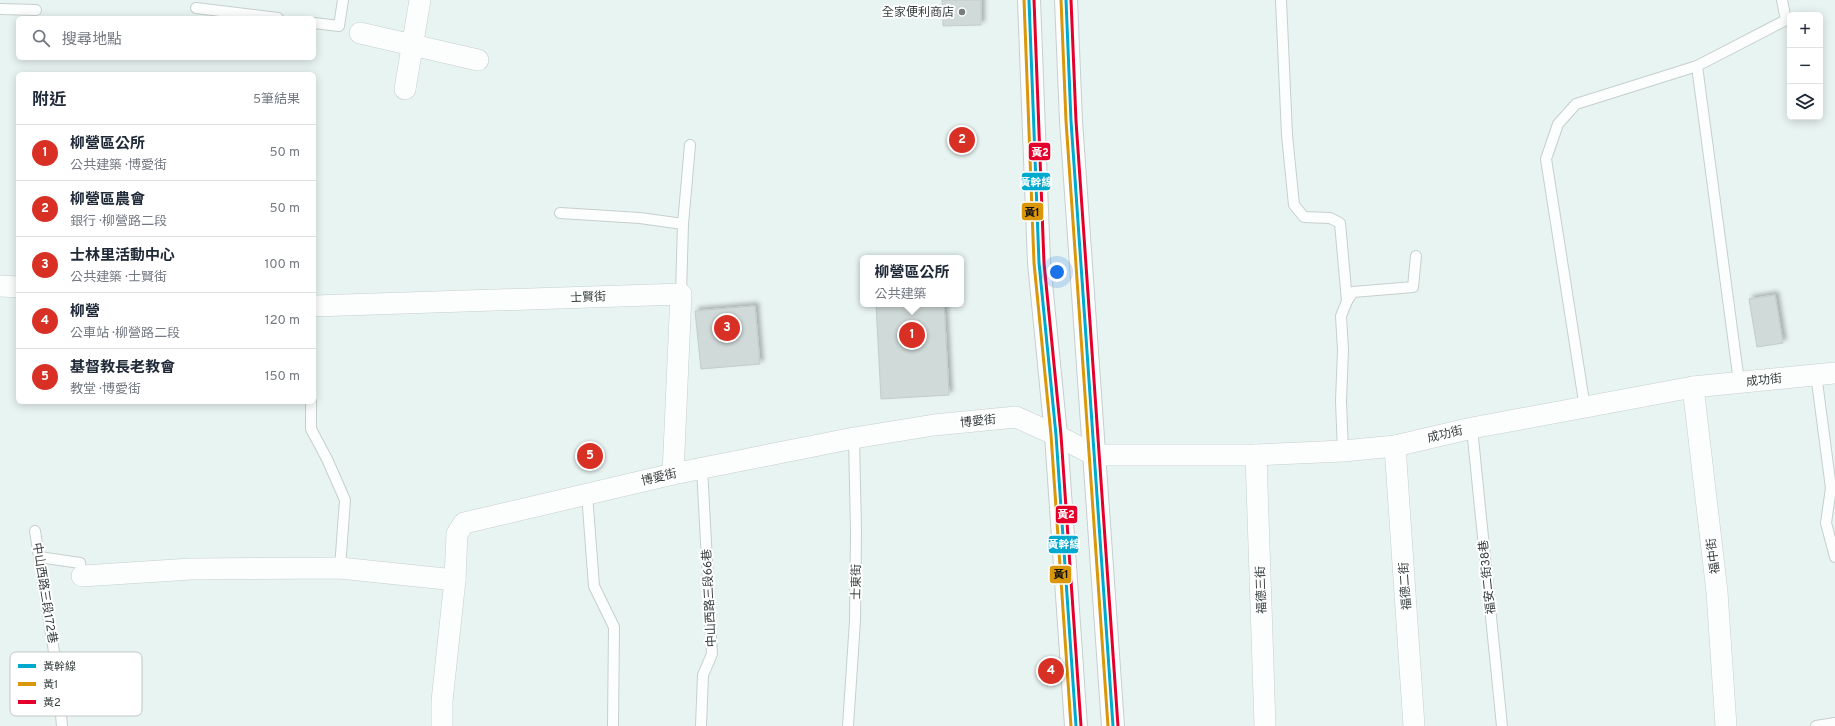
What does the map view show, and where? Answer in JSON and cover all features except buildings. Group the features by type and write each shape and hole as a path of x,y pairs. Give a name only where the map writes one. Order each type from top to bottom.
{"street":[{"path":"405,89 420,0"},
{"path":"1029,0 1039,263 1056,435 1076,726"},
{"path":"1066,0 1071,121 1114,726"},
{"path":"360,33 478,60"},
{"path":"0,286 16,288"},
{"path":"673,474 681,294"},
{"name":"士賢街","path":"316,306 681,294"},
{"name":"成功街","path":"1056,435 1094,455 1256,455 1343,451 1395,446 1472,428 1693,387 1825,373"},
{"name":"福中街","path":"1693,387 1717,592 1726,726"},
{"name":"博愛街","path":"442,726 442,701 455,580 457,534 464,523 673,474 854,438 934,425 1016,417 1056,435"},
{"name":"福德二街","path":"1395,446 1414,726"},
{"name":"福德三街","path":"1256,455 1265,726"},
{"path":"82,576 191,569 340,568 455,580"}],"lane":[{"path":"316,23 339,26 343,0"},
{"path":"1281,0 1287,135 1294,205 1304,217 1330,218 1340,222 1347,301"},
{"path":"1585,408 1546,159 1558,124 1576,104 1697,66 1786,20 1782,0"},
{"path":"196,8 262,16"},
{"path":"0,9 36,10"},
{"path":"1697,66 1739,382"},
{"path":"681,294 683,224 690,145"},
{"path":"560,213 640,218 683,224"},
{"path":"1343,451 1341,401 1343,350 1340,316 1353,292 1413,287 1416,256"},
{"path":"1825,373 1831,488 1826,523 1835,557"},
{"path":"311,404 311,429 327,459 345,500 340,568"},
{"name":"福安二街38巷","path":"1472,428 1502,726"},
{"name":"士東街","path":"848,726 855,614 856,531 854,438"},
{"name":"中山西路三段66巷","path":"701,726 703,675 712,654 702,468"},
{"path":"587,494 594,586 614,627 613,726"},
{"name":"中山西路三段172巷","path":"35,531 54,652"},
{"path":"39,557 80,563 82,576"},
{"name":"中山西路三段172巷","path":"61,716 62,726"},
{"path":"1816,726 1835,722"}],"transit line":[{"name":"黃1","path":"1024,0 1034,263 1051,435 1071,726"},
{"name":"黃幹線","path":"1029,0 1039,263 1056,435 1076,726"},
{"name":"黃2","path":"1034,0 1044,263 1061,435 1081,726"},
{"name":"黃1","path":"1061,0 1066,121 1108,726"},
{"name":"黃幹線","path":"1066,0 1071,121 1113,726"},
{"name":"黃2","path":"1071,0 1076,121 1118,726"}],"place":[{"name":"全家便利商店","path":"962,12"},
{"name":"柳營區農會","path":"962,140"},
{"name":"士林里活動中心","path":"727,328"},
{"name":"柳營區公所","path":"912,335"},
{"name":"基督教長老教會","path":"590,456"},
{"name":"柳營","path":"1051,671"}]}
